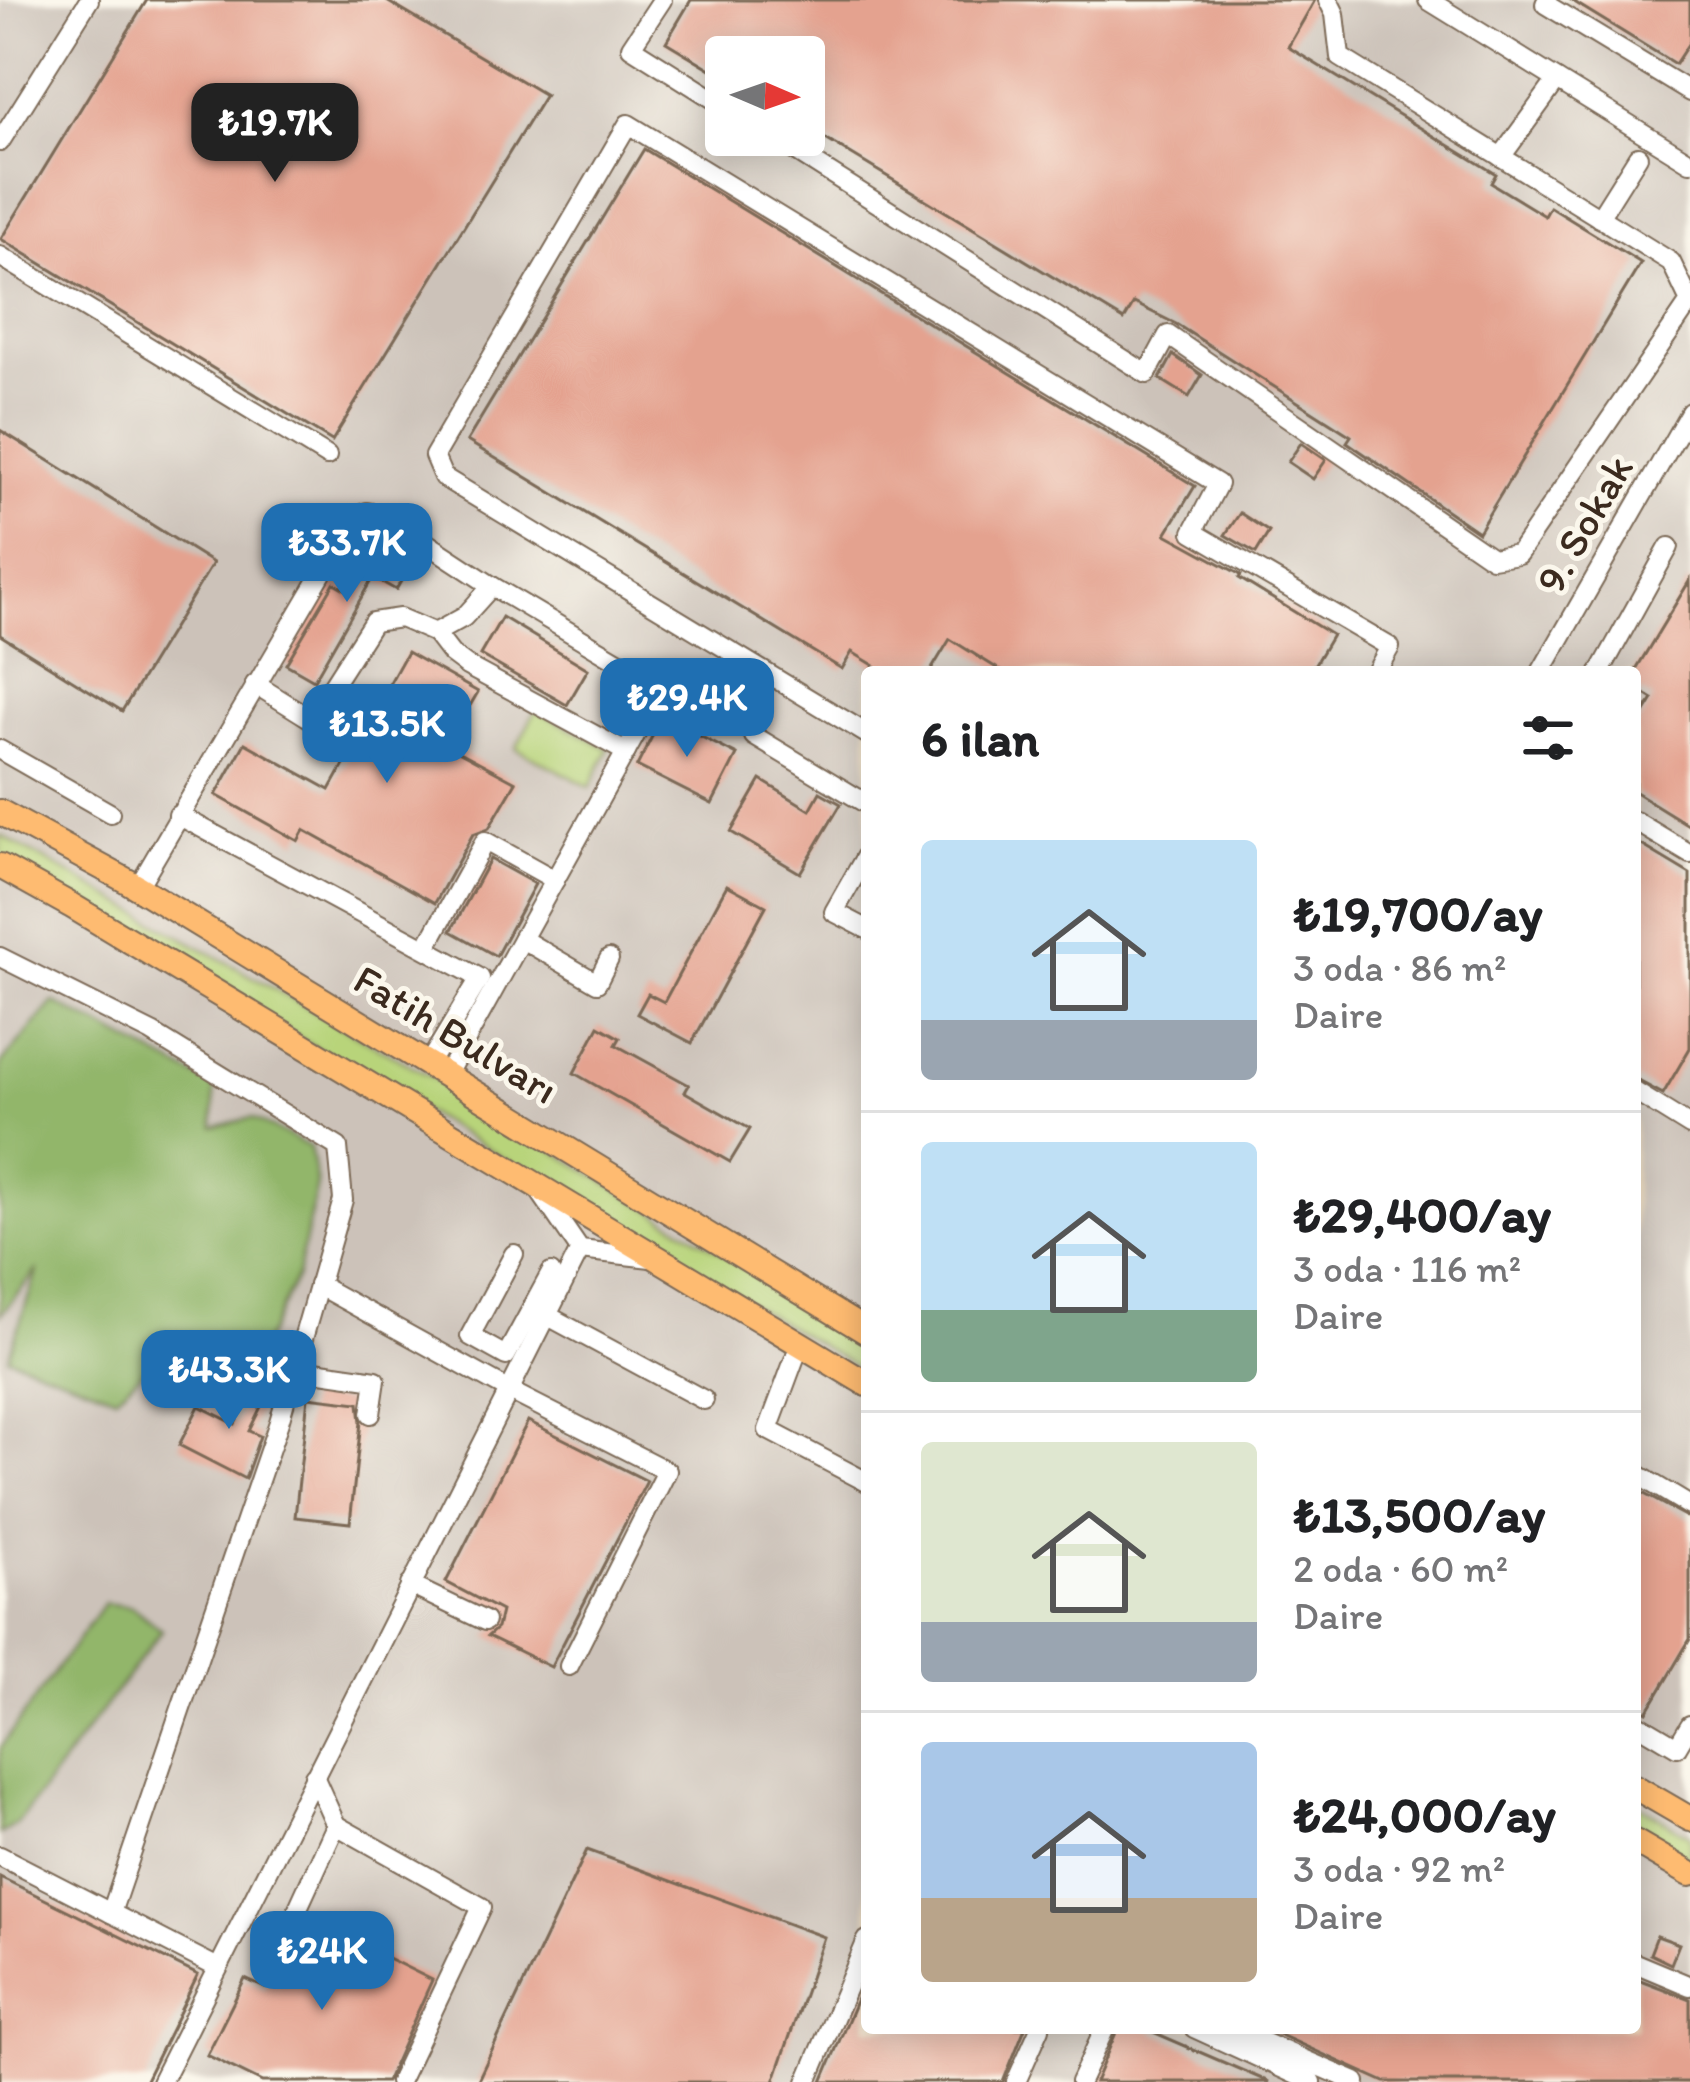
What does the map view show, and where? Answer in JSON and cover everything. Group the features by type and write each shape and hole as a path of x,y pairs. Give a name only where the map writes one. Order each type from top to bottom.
{"main road":[{"name":"Fatih Bulvarı","path":"0,812 137,887 861,1327"},
{"path":"0,866 861,1380"},
{"path":"1641,1790 1690,1819"},
{"path":"1641,1845 1690,1874"}],"street":[{"path":"0,142 89,0"},
{"path":"662,0 631,47 705,94"},
{"path":"803,156 1148,374 1168,335 1492,558 1518,554 1690,302 1671,262 1340,57 1335,14 1328,0"},
{"path":"1428,0 1690,163"},
{"path":"1547,0 1545,4 1690,92"},
{"path":"1501,157 1557,80"},
{"path":"861,730 442,477 434,456 628,124 1218,484 1192,532 1390,646 1379,666"},
{"path":"1600,218 1639,156"},
{"path":"0,256 327,456"},
{"name":"9. Sokak","path":"1544,666 1690,412"},
{"path":"137,887 355,517 367,512 384,515 662,687 522,939 438,1069"},
{"path":"1603,666 1669,548"},
{"path":"435,633 464,617 492,586"},
{"path":"255,684 311,719 373,622 400,618 435,633 467,666 626,752"},
{"path":"754,736 861,800"},
{"path":"0,750 110,813"},
{"path":"178,814 480,978 438,1069"},
{"path":"1641,825 1690,854"},
{"path":"426,948 485,841 555,880"},
{"path":"861,865 834,912 861,926"},
{"path":"522,939 597,982 609,959"},
{"path":"0,957 152,1033 338,1148 343,1200 294,1368 110,1913"},
{"path":"1641,1096 1690,1126"},
{"path":"535,1184 580,1250 658,1259"},
{"path":"514,1254 470,1336 506,1355 580,1250"},
{"path":"161,2082 508,1390 551,1273"},
{"path":"318,1285 667,1471 569,1666"},
{"path":"540,1311 704,1400"},
{"path":"800,1344 768,1430 861,1479"},
{"path":"294,1368 376,1380 371,1414"},
{"path":"1641,1477 1690,1506"},
{"path":"410,1585 485,1621"},
{"path":"1641,1726 1677,1747 1690,1725"},
{"path":"314,1776 336,1826 482,1907 399,2082"},
{"path":"298,1907 336,1826"},
{"path":"0,1856 218,1968"},
{"path":"807,2082 861,1954"},
{"path":"1641,1966 1690,1986"},
{"path":"1016,2082 1037,2034"},
{"path":"1080,2082 1102,2034"},
{"path":"1207,2034 1312,2082"},
{"path":"1245,2034 1356,2082"}],"shaded area":[{"path":"0,0 1690,0 1690,2082 0,2082"}],"green space":[{"path":"536,710 609,749 590,787 516,748"},
{"path":"0,835 449,1087 861,1337 861,1369 0,861"},
{"path":"54,1002 214,1086 214,1127 252,1118 310,1147 317,1185 297,1276 231,1408 187,1395 162,1353 116,1396 8,1357 38,1269 0,1315 0,1065"},
{"path":"104,1603 132,1607 162,1630 17,1824 0,1834 0,1748"},
{"path":"1641,1807 1690,1836 1690,1867 1641,1838"}],"building":[{"path":"147,0 385,0 545,95 332,441 1,239"},
{"path":"691,0 1315,0 1288,47 1496,174 1491,183 1545,216 1550,207 1641,263 1478,532 1347,442 1351,436 1176,324 1134,303 1124,320 825,139 825,36 705,36 705,65 666,42"},
{"path":"1571,0 1690,0 1690,41 1675,64"},
{"path":"644,149 1195,486 1166,534 1241,575 1239,578 1332,635 1314,666 993,666 950,639 934,666 875,666 852,652 842,669 467,441"},
{"path":"1173,355 1202,375 1189,397 1160,379"},
{"path":"0,430 213,563 122,711 0,635"},
{"path":"1301,443 1326,460 1313,479 1288,462"},
{"path":"1240,513 1269,532 1256,553 1225,535"},
{"path":"379,535 415,556 396,590 373,577 314,680 286,664 334,583 348,591"},
{"path":"1690,580 1690,826 1641,796 1641,718 1653,699 1641,692 1638,666"},
{"path":"502,617 588,669 567,705 480,655"},
{"path":"407,652 478,692 447,745 516,782 489,828 473,834 435,903 304,830 298,841 216,795 245,743 330,790"},
{"path":"662,717 737,755 712,804 637,766"},
{"path":"761,780 810,810 820,792 841,804 800,873 731,832"},
{"path":"1641,845 1690,874 1690,1048 1663,1094 1641,1082"},
{"path":"490,859 535,884 496,956 451,931"},
{"path":"727,885 766,906 692,1043 637,1014 648,994 664,1002"},
{"path":"599,1026 620,1038 616,1045 689,1085 685,1092 750,1129 730,1162 574,1073"},
{"path":"263,1367 277,1374 249,1431 260,1436 245,1479 179,1445 199,1406 235,1424"},
{"path":"308,1397 359,1403 350,1523 295,1517"},
{"path":"528,1421 647,1481 551,1667 488,1636 497,1628 501,1611 446,1582"},
{"path":"1641,1492 1690,1519 1690,1639 1647,1712 1641,1708"},
{"path":"587,1850 824,1937 774,2082 477,2082"},
{"path":"0,1877 198,1975 145,2082 0,2082"},
{"path":"307,1918 432,1980 386,2082 262,2082 207,2055 245,1979 265,1988 297,1921"},
{"path":"1657,1936 1679,1944 1671,1964 1650,1954"},
{"path":"1641,1980 1690,1999 1690,2082 1385,2082 1278,2034 1641,2034"},
{"path":"861,1989 861,2034 1023,2034 1003,2082 822,2082"},
{"path":"1115,2034 1158,2034 1269,2082 1095,2082"}]}
